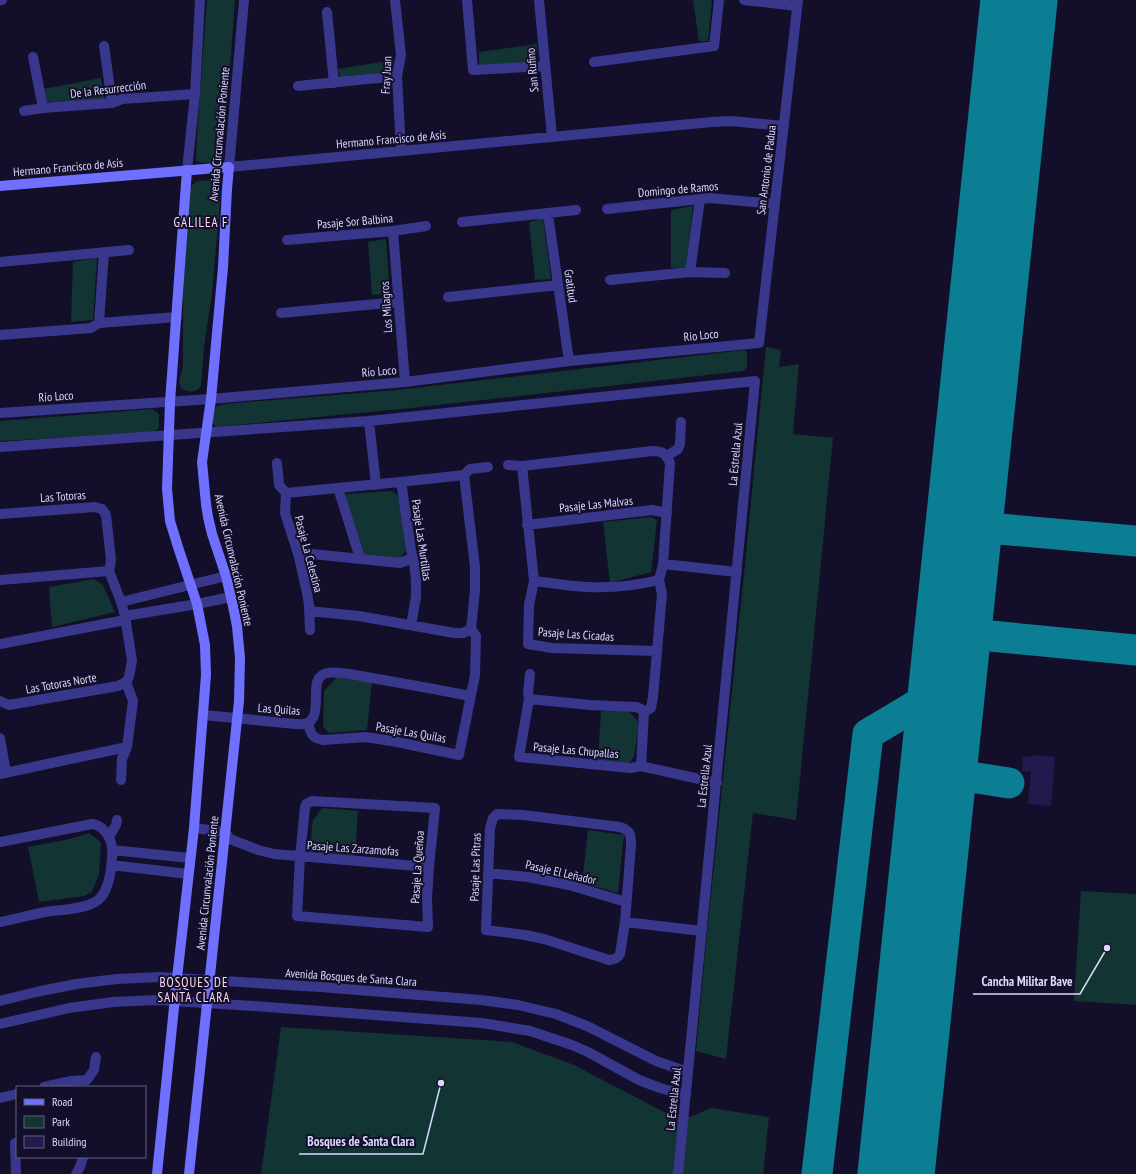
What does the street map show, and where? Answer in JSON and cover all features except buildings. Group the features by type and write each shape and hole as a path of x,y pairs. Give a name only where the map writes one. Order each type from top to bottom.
{"street":[{"name":"Avenida Circunvalación Poniente","path":"157,1174 194,828 206,674 205,645 198,604 170,521 167,489 170,402 195,94 200,0"},
{"name":"Avenida Circunvalación Poniente","path":"189,1174 240,693 240,658 237,626 226,576 212,534 206,504 202,462 207,433 224,267 227,189 244,0"},
{"name":"Fray Juan","path":"395,0 401,55 397,76 401,151"},
{"path":"467,0 473,70 544,66"},
{"name":"San Rufino","path":"539,0 544,66 552,138"},
{"path":"594,62 714,46 719,0"},
{"path":"744,0 798,3"},
{"name":"San Antonio de Padua","path":"759,343 798,3"},
{"path":"327,12 334,82"},
{"path":"104,46 112,103"},
{"path":"33,57 42,108"},
{"path":"298,86 397,76"},
{"name":"De la Resurrección","path":"24,111 42,108 112,103 122,99 195,94"},
{"name":"Hermano Francisco de Asís","path":"0,186 552,138 721,121 784,126"},
{"name":"Domingo de Ramos","path":"607,209 718,198 775,204"},
{"path":"690,272 700,199"},
{"path":"462,222 576,210"},
{"name":"Gratitud","path":"548,214 569,361"},
{"name":"Pasaje Sor Balbina","path":"287,240 393,231 426,226"},
{"name":"Los Milagros","path":"393,231 405,382"},
{"path":"0,262 129,250"},
{"path":"99,323 104,252"},
{"path":"610,280 690,272 725,273"},
{"path":"448,297 558,285"},
{"path":"281,313 398,302"},
{"path":"0,335 91,328 99,323 177,317"},
{"name":"Río Loco","path":"0,413 210,400 405,382 569,361 759,343"},
{"name":"La Estrella Azul","path":"369,421 755,381 678,1174"},
{"path":"0,447 369,421 376,485"},
{"path":"667,456 678,449 680,444 681,422"},
{"path":"508,465 522,466 653,451 660,451 667,456 670,462 663,564 658,580 662,594 656,671 651,708 644,712"},
{"name":"Pasaje La Celestina","path":"276,464 279,485 286,493 285,513 299,557 307,592 310,630"},
{"name":"Pasaje Las Cicadas","path":"522,466 534,581 529,605 528,644 552,648 657,651"},
{"path":"286,493 376,485 464,474 470,469 488,467"},
{"path":"309,611 359,616 459,633 471,629 475,567 464,474"},
{"name":"Pasaje Las Murtillas","path":"400,482 416,580 416,597 411,625"},
{"path":"338,488 360,558"},
{"name":"Las Totoras","path":"0,514 95,507 102,509 106,515 111,560 109,571 121,602 132,661 129,677 126,682"},
{"name":"Pasaje Las Malvas","path":"527,524 652,510 666,513"},
{"path":"299,557 312,554 400,563 413,558"},
{"path":"663,564 737,572"},
{"path":"0,580 109,571"},
{"path":"121,602 226,576"},
{"path":"534,581 585,587 608,587 631,585 658,580"},
{"path":"0,644 231,597"},
{"name":"Pasaje Las Quilas","path":"308,723 313,736 316,739 323,740 366,737 459,755 475,675 476,636 471,629"},
{"name":"Las Quilas","path":"204,715 295,724 308,723 312,719 315,712 318,680 321,676 329,673 341,673 403,683 470,696"},
{"name":"Pasaje Las Chupallas","path":"530,674 528,693 529,699 519,757 631,768 641,766"},
{"path":"121,780 122,759 127,747 133,701 126,682"},
{"name":"Las Totoras Norte","path":"0,701 9,705 118,686 126,682"},
{"path":"529,699 590,705 636,707 644,712"},
{"path":"644,712 641,766 717,783"},
{"path":"0,738 3,774 127,747"},
{"name":"Pasaje La Queñoa","path":"312,801 436,808 428,867 428,927 297,916 300,857 306,804 312,801"},
{"name":"Pasaje Las Pitras","path":"625,922 620,954 618,958 609,960 544,939 486,930 490,828 493,818 497,814 523,815 626,829 630,832 631,836 626,902"},
{"path":"109,837 118,820"},
{"path":"0,842 92,824 104,830 112,845 111,865 104,892 100,899 92,904 44,912 0,922"},
{"path":"194,828 225,832"},
{"name":"Pasaje Las Zarzamofas","path":"225,832 230,839 258,850 274,854 428,867"},
{"path":"112,850 190,858"},
{"path":"111,865 188,874"},
{"name":"Pasaje El Leñador","path":"488,872 528,877 569,885 626,902"},
{"path":"626,902 625,922 702,931"},
{"name":"Avenida Bosques de Santa Clara","path":"0,1002 36,992 117,979 177,978 481,1000 518,1005 556,1014 587,1026 656,1061 688,1072"},
{"path":"0,1024 69,1008 93,1004 131,1001 208,1003 482,1023 512,1027 539,1033 572,1045 640,1080 660,1088 686,1095"},
{"path":"48,1086 71,1081 89,1084 94,1070 96,1057"},
{"path":"0,1098 16,1094"},
{"path":"15,1143 16,1174"},
{"path":"76,1174 83,1158"}],"green space":[{"path":"207,0 235,0 223,161 216,163 203,163 196,161"},
{"path":"693,0 712,0 708,41 699,41"},
{"path":"537,44 538,61 479,66 479,52"},
{"path":"394,60 393,71 340,77 338,69"},
{"path":"101,78 105,101 47,102 43,89"},
{"path":"197,181 217,181 221,191 212,294 204,347 201,386 194,391 186,391 181,388 179,382 183,366 183,296 190,187"},
{"path":"693,206 686,267 671,268 671,210"},
{"path":"543,218 551,279 535,280 529,222"},
{"path":"386,239 390,294 372,295 368,242"},
{"path":"97,258 93,320 71,322 73,262"},
{"path":"766,347 781,350 779,367 799,364 793,434 833,438 796,820 753,813 726,1059 696,1051"},
{"path":"744,350 747,352 747,367 743,371 411,408 216,427 213,423 215,407 223,404 397,390"},
{"path":"152,409 159,414 159,427 154,433 0,441 0,421"},
{"path":"391,491 396,494 399,499 406,550 400,559 364,556 346,506 346,494"},
{"path":"651,517 657,520 651,572 610,583 603,522"},
{"path":"94,579 103,585 115,612 52,627 49,587"},
{"path":"337,677 372,682 367,730 329,733 323,726 324,691"},
{"path":"601,711 629,711 639,723 634,757 629,763 598,760"},
{"path":"322,808 358,811 355,856 309,852 313,820"},
{"path":"588,830 624,835 618,893 582,883"},
{"path":"89,833 101,842 99,874 92,892 84,896 39,902 28,847 70,839"},
{"path":"1081,891 1136,894 1136,1005 1074,1001"},
{"path":"281,1027 512,1042 574,1065 666,1113 690,1117 711,1108 769,1117 763,1174 261,1174"}],"taxiway":[{"path":"966,507 980,523 988,528"},
{"path":"962,544 974,534 988,528 1136,541"},
{"path":"955,615 970,631 980,635"},
{"path":"951,650 963,644 970,637 980,635 1136,650"},
{"path":"817,1174 868,734 947,687"},
{"path":"938,772 1009,783"}],"runway":[{"path":"896,1174 1019,0"}],"place":[{"name":"Cancha Militar Bave","path":"1107,948"},
{"name":"Bosques de Santa Clara","path":"441,1083"}],"district":[{"name":"GALILEA F","path":"201,222"},
{"name":"BOSQUES DE SANTA CLARA","path":"194,990"}]}
